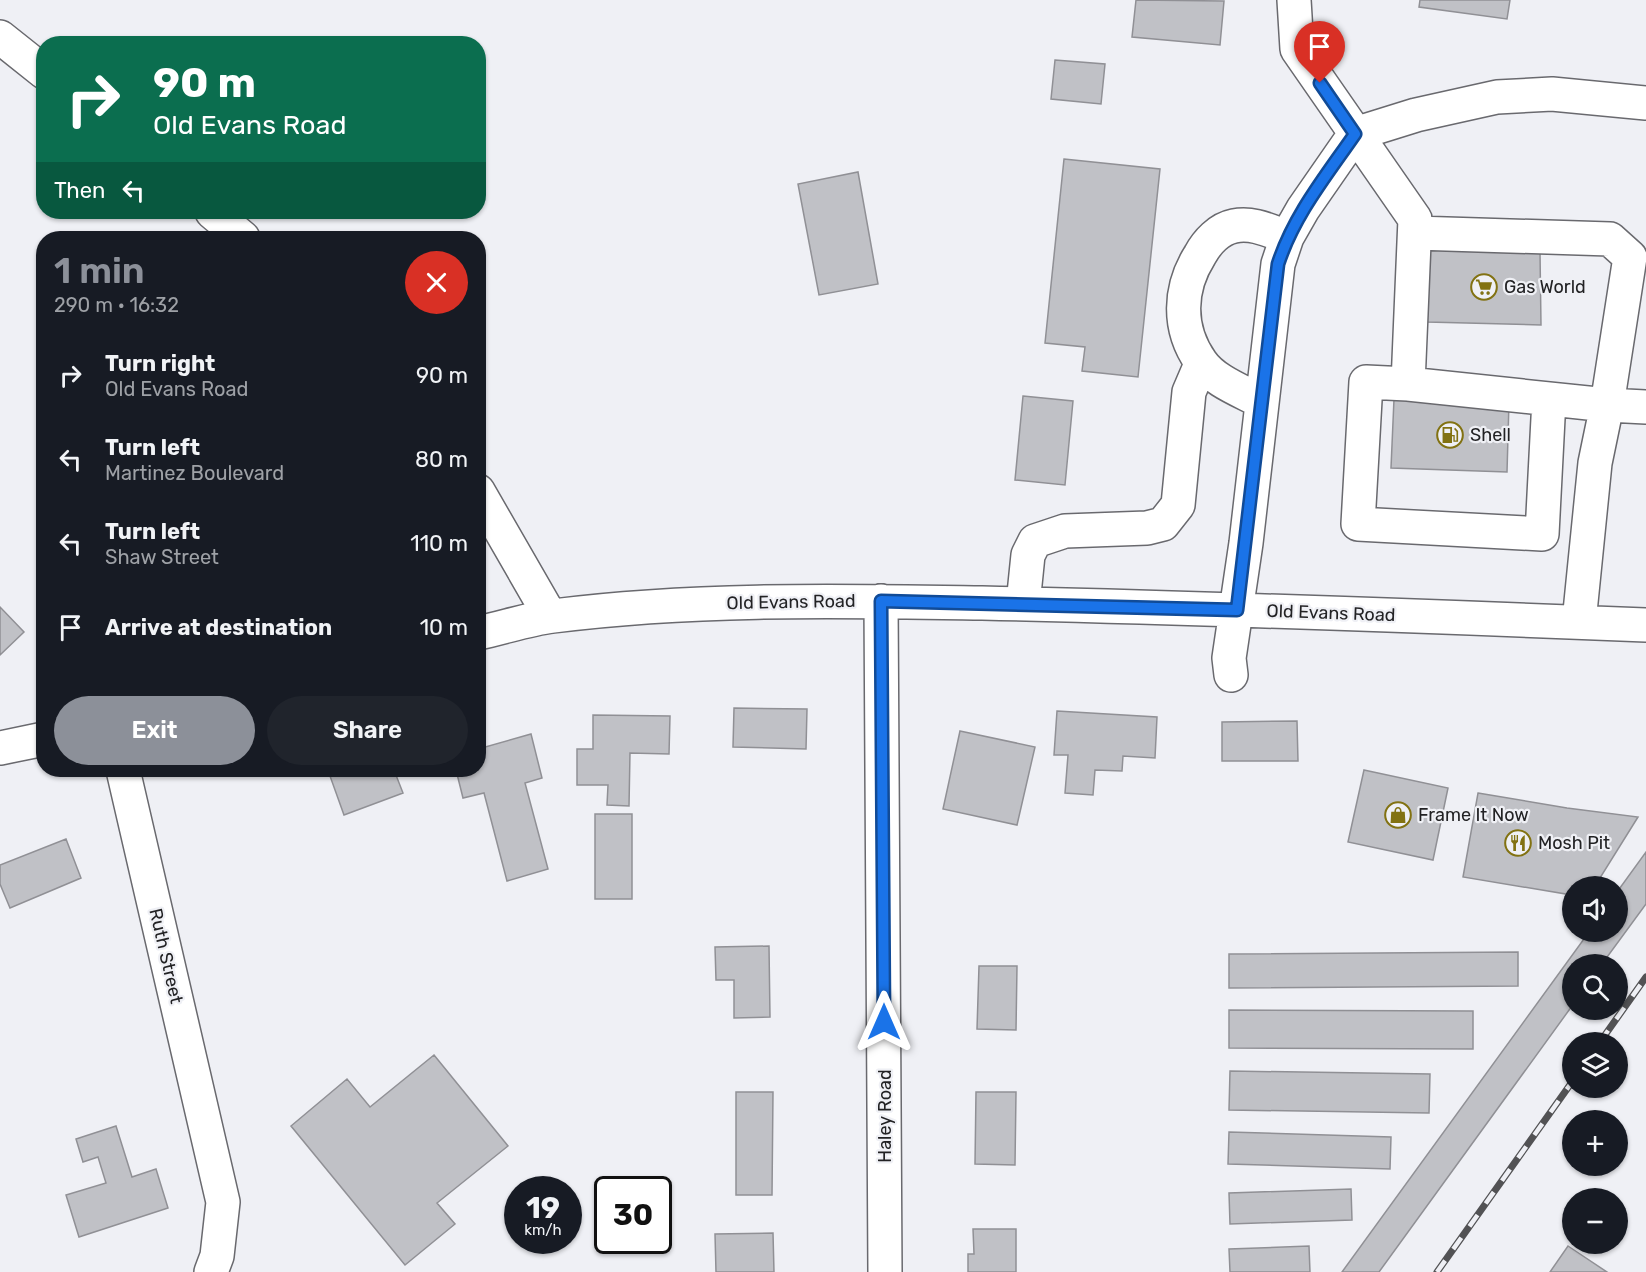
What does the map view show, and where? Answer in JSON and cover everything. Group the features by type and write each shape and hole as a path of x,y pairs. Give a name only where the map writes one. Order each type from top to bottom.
{"street":[{"path":"1294,0 1297,49 1415,219 1408,384"},
{"path":"0,37 36,66"},
{"path":"1231,675 1229,658 1237,610 1278,264 1287,237 1303,209 1355,134 1416,115 1497,97 1552,94 1646,103"},
{"path":"220,219 235,231"},
{"path":"1262,402 1218,378 1201,364 1190,342 1184,317 1184,290 1203,249 1214,237 1232,226 1252,225 1287,237"},
{"path":"1415,234 1610,239 1630,257 1607,405 1595,464 1579,622"},
{"path":"1023,604 1028,555 1035,540 1065,531 1147,528 1163,524 1173,514 1178,505 1189,392 1201,364"},
{"path":"1550,399 1542,534 1358,524 1366,382 1646,407"},
{"path":"486,505 550,616"},
{"name":"Old Evans Road","path":"486,631 550,616 723,602 881,601 1237,610 1646,625"},
{"name":"Haley Road","path":"881,601 885,1272"},
{"path":"0,748 36,741"},
{"name":"Ruth Street","path":"125,777 223,1202 218,1256 211,1272"}],"building":[{"path":"1136,0 1224,1 1220,45 1132,37"},
{"path":"1420,0 1510,0 1507,19 1419,7"},
{"path":"1055,60 1105,64 1101,104 1051,99"},
{"path":"1064,159 1160,169 1138,377 1082,371 1085,347 1045,343"},
{"path":"858,172 878,284 819,295 798,184"},
{"name":"Gas World","path":"1429,248 1540,252 1541,325 1427,322"},
{"path":"1023,396 1073,401 1065,485 1015,480"},
{"name":"Shell","path":"1394,399 1509,402 1507,472 1391,468"},
{"path":"0,607 24,632 0,655"},
{"path":"734,708 807,709 806,749 733,747"},
{"path":"1057,711 1157,717 1155,758 1123,756 1122,771 1095,770 1093,795 1065,793 1068,755 1054,755"},
{"path":"593,715 670,716 669,754 630,753 629,806 607,805 608,785 577,785 577,749 593,749"},
{"path":"1297,721 1298,761 1222,761 1222,722"},
{"path":"960,731 1035,747 1017,825 943,809"},
{"path":"531,734 542,778 525,783 548,869 507,881 484,793 463,798 458,777 486,777 486,747"},
{"name":"Frame It Now","path":"1364,770 1448,788 1433,860 1348,842"},
{"path":"330,777 397,777 403,793 344,815"},
{"path":"1478,793 1638,817 1601,876 1562,876 1562,893 1463,877"},
{"path":"595,814 632,814 632,899 595,899"},
{"path":"66,839 81,878 10,908 0,884 0,865"},
{"path":"1646,852 1646,904 1628,929 1628,877"},
{"path":"1582,942 1618,942 1609,954 1573,954"},
{"path":"769,946 770,1017 734,1018 734,980 716,980 715,947"},
{"path":"1518,952 1518,986 1229,988 1229,954"},
{"path":"979,966 1017,966 1016,1030 977,1029"},
{"path":"1562,969 1562,1020 1379,1272 1342,1272"},
{"path":"1229,1010 1473,1011 1473,1049 1229,1048"},
{"path":"434,1055 508,1146 437,1203 455,1224 405,1265 291,1126 347,1079 370,1107"},
{"path":"1230,1071 1430,1074 1429,1113 1229,1110"},
{"path":"736,1092 773,1092 772,1195 736,1195"},
{"path":"976,1092 1016,1092 1015,1165 975,1164"},
{"path":"116,1126 132,1177 156,1169 168,1208 79,1237 66,1195 106,1183 98,1157 83,1162 76,1139"},
{"path":"1229,1132 1391,1137 1390,1169 1228,1164"},
{"path":"1351,1189 1352,1220 1230,1224 1229,1193"},
{"path":"973,1229 1016,1229 1016,1272 968,1272 968,1254 974,1254"},
{"path":"773,1233 774,1272 716,1272 715,1234"},
{"path":"1309,1246 1310,1272 1230,1272 1229,1249"},
{"path":"1562,1254 1580,1254 1607,1272 1550,1272"}],"railway":[{"path":"1607,1032 1646,977"},
{"path":"1437,1272 1562,1096"}],"place":[{"name":"Gas World","path":"1484,287"},
{"name":"Shell","path":"1450,435"},
{"name":"Frame It Now","path":"1398,815"},
{"name":"Mosh Pit","path":"1518,843"}],"route":[{"path":"884,1022 881,601 1237,610 1278,264 1287,237 1303,209 1355,134 1320,83"}]}
